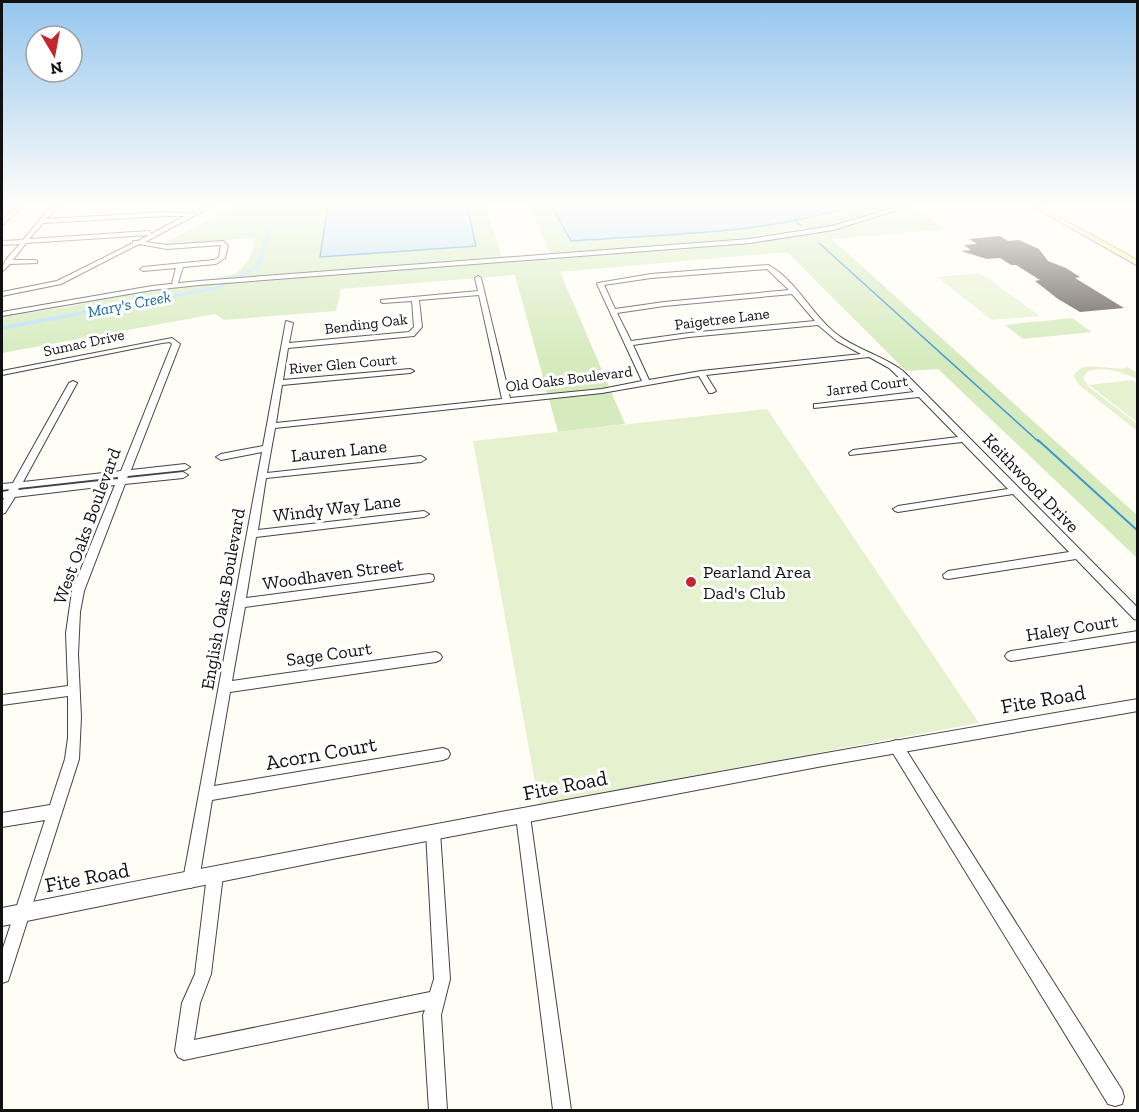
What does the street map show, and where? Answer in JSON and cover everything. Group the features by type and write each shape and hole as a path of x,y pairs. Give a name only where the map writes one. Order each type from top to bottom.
{"street":[{"path":"2,269 11,257"},
{"path":"2,294 52,286 107,257"},
{"path":"143,269 216,262 222,257"},
{"path":"2,312 175,283 525,257"},
{"path":"7,262 36,262"},
{"path":"175,283 180,266"},
{"name":"Keithwood Drive","path":"612,312 599,287 603,283 651,276 768,267 838,339 887,363 900,373 1137,616"},
{"path":"478,278 507,402"},
{"path":"2,312 211,280"},
{"path":"647,384 612,312 664,304 793,292"},
{"path":"383,301 480,293"},
{"name":"Bending Oak","path":"285,346 411,334 418,327 415,298"},
{"name":"Paigetree Lane","path":"627,344 689,335 820,322"},
{"name":"English Oaks Boulevard","path":"190,880 289,324"},
{"name":"Sumac Drive","path":"2,374 172,340"},
{"name":"West Oaks Boulevard","path":"2,975 56,811 75,742 77,725 73,690 73,610 78,591 176,344 172,340"},
{"name":"Old Oaks Boulevard","path":"270,426 618,389 701,373 870,354"},
{"name":"River Glen Court","path":"279,383 410,371"},
{"path":"701,373 712,391"},
{"path":"2,511 9,492 73,383"},
{"name":"Jarred Court","path":"816,406 920,394"},
{"path":"854,453 964,439"},
{"path":"222,460 265,452"},
{"name":"Lauren Lane","path":"262,476 421,459"},
{"path":"2,488 9,492 184,471"},
{"path":"898,509 1016,492"},
{"name":"Windy Way Lane","path":"253,534 424,514"},
{"path":"948,574 1077,555"},
{"name":"Woodhaven Street","path":"241,603 429,578"},
{"name":"Haley Court","path":"1011,656 1137,636"},
{"name":"Sage Court","path":"226,687 436,657"},
{"path":"2,700 73,690"},
{"name":"Fite Road","path":"2,917 433,832 896,746 1137,705"},
{"path":"896,746 1116,1097"},
{"name":"Acorn Court","path":"206,794 443,754"},
{"path":"2,820 56,811"},
{"path":"522,816 562,1110"},
{"path":"433,832 442,979 432,1015 438,1110"},
{"path":"215,875 203,974 191,1003 184,1051 436,999"}],"green space":[{"path":"502,257 504,262 552,257 731,257 560,272 625,424 558,432 515,275 341,289 336,311 224,320 215,314 2,353 2,317 61,308 235,274 249,258"},
{"path":"792,257 852,257 1137,515 1137,558 938,369 906,371"},
{"path":"980,273 1040,316 992,320 937,277"},
{"path":"1072,318 1092,332 1023,339 1005,325"},
{"path":"1090,366 1122,369 1128,367 1137,373 1137,379 1113,370 1101,369 1088,371 1083,378 1089,387 1137,424 1137,431 1078,384 1074,376 1076,373 1081,368"},
{"path":"1133,380 1137,384 1137,422 1089,385"},
{"name":"Pearland Area Dad's Club","path":"767,409 979,723 539,804 473,441"}],"building":[{"path":"980,257 1045,257 1048,261 1080,277 1075,278 1124,308 1080,312 1058,299 1035,281 1040,280 1016,265 1011,265 1000,258"}],"waterway":[{"name":"Mary's Creek","path":"2,328 219,287 258,267 261,257"},
{"path":"834,257 1039,442"},
{"path":"1038,440 1138,531"}],"place":[{"name":"Pearland Area Dad's Club","path":"691,582"}]}
